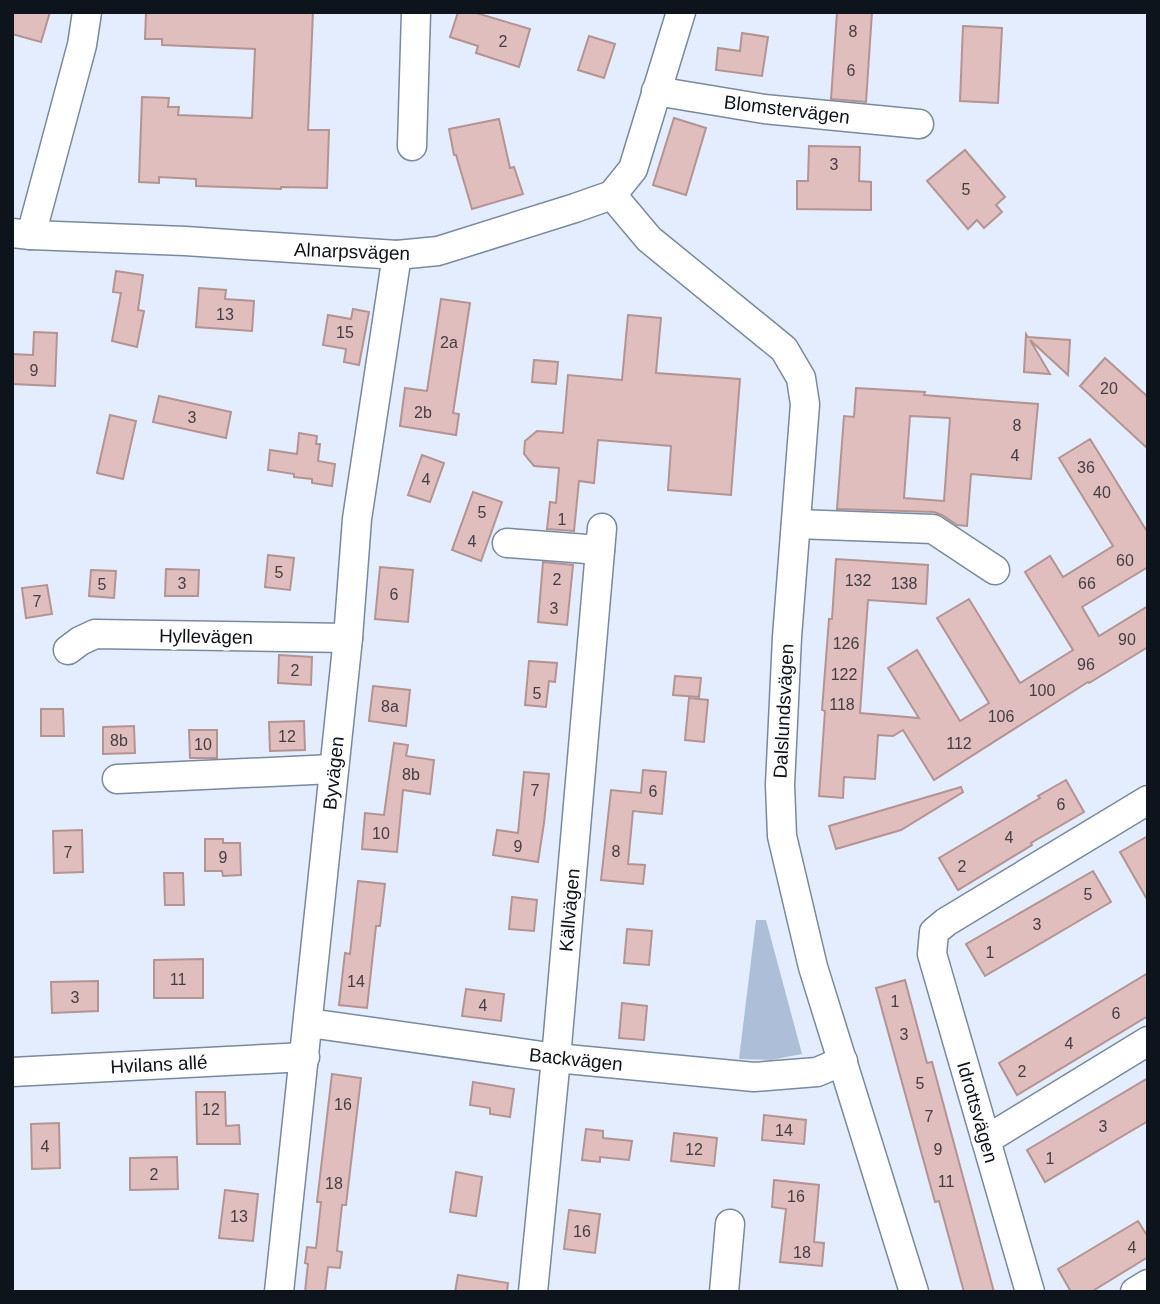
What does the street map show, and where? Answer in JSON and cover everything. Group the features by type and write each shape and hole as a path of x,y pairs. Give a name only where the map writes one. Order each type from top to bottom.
{"street":[{"path":"22,234 82,45 87,12"},
{"path":"412,146 416,12"},
{"path":"612,195 633,169 681,12"},
{"name":"Blomstervägen","path":"656,91 764,108 919,124"},
{"name":"Alnarpsvägen","path":"22,234 184,241 397,256 438,251 460,245 612,195"},
{"name":"Dalslundsvägen","path":"612,195 649,239 784,349 802,378 805,404 787,637 780,785 782,836 813,967 915,1292"},
{"name":"Byvägen","path":"279,1292 348,638 357,519 397,256"},
{"path":"796,524 933,529 995,570"},
{"name":"Källvägen","path":"507,543 601,539 533,1292"},
{"name":"Hyllevägen","path":"68,650 79,640 95,634 348,638"},
{"path":"117,779 334,769"},
{"name":"Idrottsvägen","path":"1030,1292 932,954 934,932 946,922 1148,800"},
{"name":"Backvägen","path":"309,1023 556,1058 754,1077 817,1072 843,1061"},
{"path":"986,1140 1148,1041"},
{"name":"Hvilans allé","path":"12,1072 305,1057"},
{"path":"724,1292 730,1224"},
{"path":"1135,1292 1148,1284"}],"shaded area":[{"path":"756,920 766,920 802,1054 771,1060 739,1059"}],"building":[{"path":"12,12 50,12 41,42 12,34"},
{"path":"146,12 313,12 308,130 329,130 327,188 196,186 196,179 159,177 159,183 139,182 142,97 169,98 168,107 179,107 178,115 252,118 255,49 162,45 162,39 145,39"},
{"path":"458,12 473,12 530,29 519,67 476,53 478,46 450,37"},
{"path":"837,12 872,12 866,102 831,99"},
{"path":"963,26 1002,28 998,103 960,101"},
{"path":"742,33 768,37 762,76 716,70 718,48 740,51"},
{"path":"589,36 615,44 604,78 578,70"},
{"path":"674,118 706,128 686,195 653,185"},
{"path":"499,119 510,168 514,167 523,194 472,209 454,155 449,129"},
{"path":"809,146 860,147 859,181 871,182 871,210 797,209 797,181 808,181"},
{"path":"965,150 1005,197 996,205 1002,212 984,228 977,220 968,229 927,181"},
{"path":"116,271 143,275 138,310 144,311 137,347 112,341 121,293 113,292"},
{"path":"199,288 226,290 225,299 254,301 252,331 196,327"},
{"path":"441,299 470,303 453,413 459,414 456,435 400,426 405,388 427,391"},
{"path":"353,309 369,312 359,365 344,362 346,349 323,345 328,315 351,319"},
{"path":"628,315 661,318 656,373 740,379 731,495 668,490 671,446 598,440 594,483 579,481 574,531 547,529 550,502 556,503 559,468 534,466 524,454 525,441 537,431 563,433 568,375 622,380"},
{"path":"34,332 57,333 55,386 12,384 12,354 33,355"},
{"path":"1026,334 1028,337 1070,340 1068,375 1030,340 1050,374 1024,372"},
{"path":"1105,358 1148,397 1148,449 1080,386"},
{"path":"534,360 558,362 556,384 532,382"},
{"path":"856,388 1038,404 1031,479 971,474 967,526 957,525 934,512 837,509 844,416 854,417","holes":["910,416 950,418 944,501 904,498"]},
{"path":"159,396 231,412 226,438 153,422"},
{"path":"110,415 136,421 123,479 97,473"},
{"path":"299,433 317,436 316,444 320,444 318,461 335,464 332,486 312,483 312,479 294,477 294,474 268,470 270,450 297,454"},
{"path":"1090,439 1148,533 1148,567 1082,607 1099,636 1148,606 1148,647 934,780 903,730 893,736 878,735 875,779 844,777 843,798 819,796 825,711 822,710 836,559 928,565 926,604 868,600 860,713 919,718 888,668 917,650 960,721 989,703 937,618 969,599 1020,683 1073,650 1025,572 1050,556 1063,577 1113,546 1059,458"},
{"path":"422,455 444,463 430,502 408,495"},
{"path":"473,492 502,502 481,561 452,550"},
{"path":"268,555 294,558 290,590 265,587"},
{"path":"543,562 573,565 567,625 538,622"},
{"path":"380,567 413,570 408,622 375,619"},
{"path":"166,569 199,570 198,596 165,596"},
{"path":"91,570 116,571 114,598 89,596"},
{"path":"47,585 52,614 26,618 22,588"},
{"path":"279,655 312,657 311,685 278,683"},
{"path":"529,661 557,663 555,682 549,681 546,707 525,705"},
{"path":"675,676 701,678 699,697 673,695"},
{"path":"373,686 410,690 406,726 369,721"},
{"path":"689,698 708,700 704,742 685,740"},
{"path":"41,709 63,709 64,736 41,736"},
{"path":"304,721 305,750 270,751 269,722"},
{"path":"134,726 135,753 103,754 103,727"},
{"path":"189,730 217,730 217,758 190,758"},
{"path":"394,743 408,745 406,756 434,760 430,794 403,790 397,852 362,849 365,813 384,815"},
{"path":"643,770 666,772 662,814 633,811 628,864 645,865 643,884 601,880 611,790 641,793"},
{"path":"524,772 549,774 538,862 493,855 497,830 518,833"},
{"path":"1066,780 1084,812 958,890 939,858"},
{"path":"961,787 963,792 901,830 836,849 829,826"},
{"path":"82,830 83,872 54,873 53,831"},
{"path":"1148,836 1148,901 1120,852"},
{"path":"205,839 240,843 241,875 223,876 222,871 205,871"},
{"path":"1093,871 1111,902 985,976 966,944"},
{"path":"164,873 183,873 184,905 165,905"},
{"path":"358,881 385,884 380,926 376,926 367,1008 339,1005 345,953 350,954"},
{"path":"512,897 537,900 534,931 509,929"},
{"path":"627,929 652,931 649,965 624,963"},
{"path":"203,959 203,998 154,998 154,960"},
{"path":"1148,973 1148,1016 1017,1095 999,1063"},
{"path":"905,980 927,1063 932,1062 994,1292 964,1292 939,1201 935,1202 876,988"},
{"path":"98,981 98,1011 52,1013 51,982"},
{"path":"466,989 504,994 501,1021 462,1016"},
{"path":"622,1003 647,1006 644,1040 619,1038"},
{"path":"332,1074 361,1078 346,1205 342,1205 337,1251 342,1252 340,1268 328,1267 325,1292 305,1292 307,1247 316,1248 321,1202 317,1202"},
{"path":"1148,1078 1148,1121 1045,1182 1027,1150"},
{"path":"473,1082 514,1089 510,1117 490,1114 490,1108 470,1105"},
{"path":"196,1092 225,1092 226,1126 239,1125 240,1144 197,1144"},
{"path":"764,1115 806,1120 804,1144 762,1140"},
{"path":"59,1123 60,1168 32,1169 31,1124"},
{"path":"586,1129 603,1131 603,1138 632,1141 629,1160 600,1157 600,1162 582,1160"},
{"path":"674,1133 717,1138 714,1166 671,1161"},
{"path":"177,1157 178,1189 130,1190 130,1158"},
{"path":"456,1172 482,1177 476,1216 450,1212"},
{"path":"774,1180 819,1185 814,1242 824,1243 822,1266 780,1262 786,1209 772,1207"},
{"path":"225,1190 258,1194 253,1241 219,1238"},
{"path":"569,1210 600,1214 595,1253 564,1249"},
{"path":"1138,1221 1148,1237 1148,1257 1091,1292 1071,1292 1058,1269"},
{"path":"458,1275 508,1283 507,1292 455,1292"}]}
